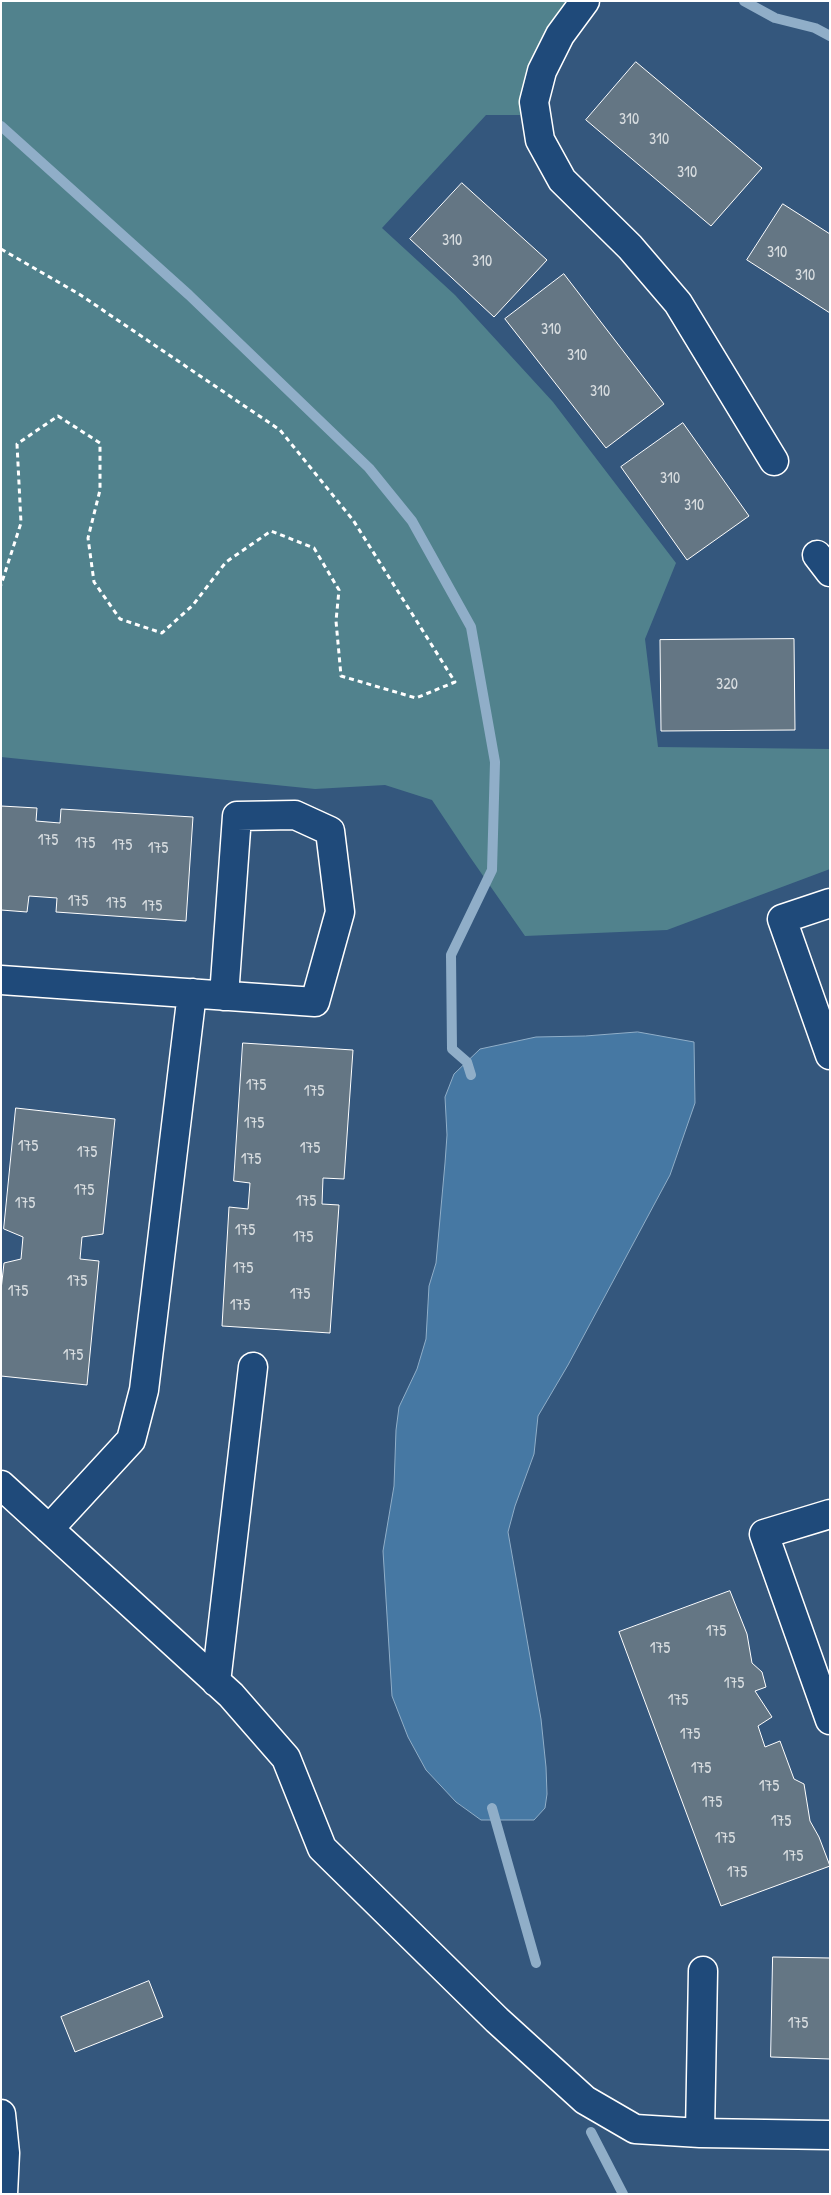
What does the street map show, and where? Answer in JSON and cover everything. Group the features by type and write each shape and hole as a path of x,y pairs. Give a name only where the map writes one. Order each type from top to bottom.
{"street":[{"path":"585,1 560,35 542,71 534,102 540,140 562,180 630,247 678,303 774,461"},
{"path":"1,980 192,993 224,996 315,1002 340,912 330,831 295,815 237,816 224,996"},
{"path":"830,903 782,919 830,1055"},
{"path":"48,1529 131,1440 136,1423 144,1390 192,993"},
{"path":"216,1682 253,1367"},
{"path":"1,1485 231,1695 286,1758 322,1848 497,2020 585,2100 635,2129 700,2134 830,2135"},
{"path":"830,1514 764,1534 830,1720"},
{"path":"700,2134 703,1971"},
{"path":"1,2114 6,2153 3,2194"}],"path":[{"path":"1,249 79,294 280,430 352,520 455,682 416,698 340,676 336,621 339,590 314,548 271,531 226,562 193,605 162,633 120,619 94,582 88,538 100,490 100,444 58,416 17,444 21,523 1,585"}],"green space":[{"path":"1,1 570,1 527,69 520,115 486,115 382,228 455,295 553,402 676,563 645,639 658,747 830,749 830,869 667,930 525,936 432,800 385,785 315,789 1,757"}],"water":[{"path":"638,1032 694,1042 695,1103 670,1175 568,1365 538,1416 534,1454 515,1506 508,1532 541,1719 547,1794 545,1808 534,1820 481,1820 456,1802 426,1770 408,1737 392,1696 383,1551 394,1486 396,1430 399,1407 417,1369 426,1339 429,1286 436,1263 445,1163 447,1135 445,1097 454,1074 480,1049 536,1037"}],"building":[{"path":"636,62 762,168 711,226 586,120"},
{"path":"462,183 547,260 494,317 410,239"},
{"path":"783,204 830,234 830,313 747,260"},
{"path":"564,274 664,404 606,448 505,319"},
{"path":"683,423 749,516 687,560 621,467"},
{"path":"794,639 795,730 661,731 660,640"},
{"path":"1,806 37,808 36,821 60,823 61,809 193,817 186,921 56,912 57,898 29,896 27,912 1,910"},
{"path":"243,1043 353,1050 344,1179 323,1178 322,1204 339,1205 330,1333 222,1326 229,1207 248,1209 250,1183 234,1181"},
{"path":"16,1108 115,1119 103,1234 82,1237 80,1259 99,1261 87,1385 1,1376 1,1290 4,1263 21,1259 23,1237 4,1229"},
{"path":"730,1591 747,1634 752,1663 762,1672 766,1687 755,1691 772,1717 758,1726 765,1747 780,1741 794,1779 804,1784 810,1821 819,1837 830,1866 721,1906 619,1632"},
{"path":"773,1957 830,1958 830,2059 771,2057"},
{"path":"149,1981 163,2017 75,2052 61,2017"}],"waterway":[{"path":"744,1 775,18 815,28 830,36"},
{"path":"1,126 189,295 369,468 412,521 471,627 495,762 492,870 451,955 452,1049 467,1062 471,1075"},
{"path":"492,1808 536,1963"},
{"path":"591,2132 623,2194"}]}
